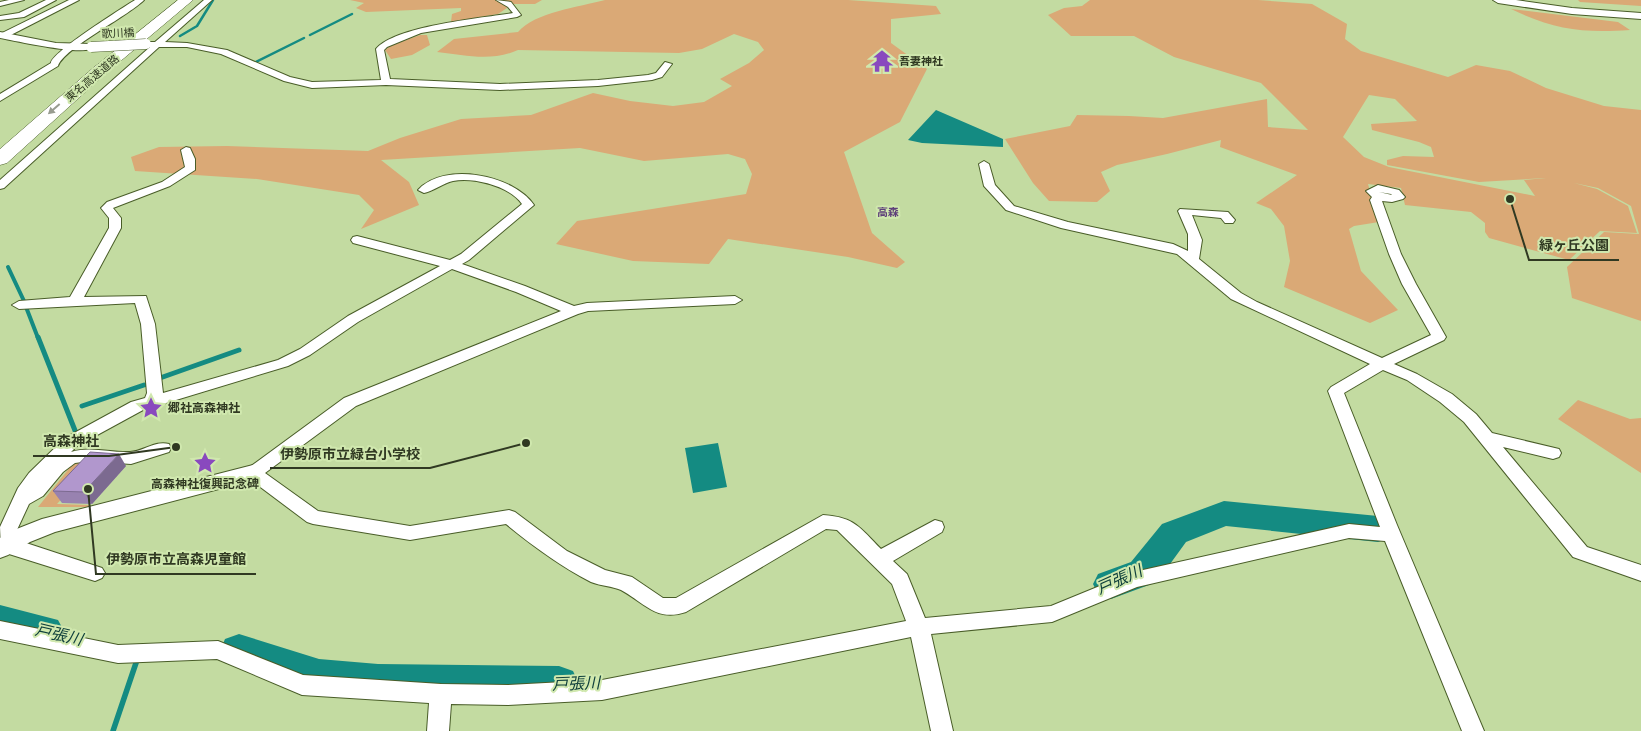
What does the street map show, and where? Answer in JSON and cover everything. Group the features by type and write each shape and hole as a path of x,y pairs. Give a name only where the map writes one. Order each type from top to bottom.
{"highway":[{"name":"東名高速道路","path":"38,104 170,0"},
{"name":"東名高速道路","path":"0,159 98,72 186,0"}],"street":[{"path":"0,4 20,0"},
{"path":"0,18 21,15 52,0"},
{"path":"1,36 75,0"},
{"path":"0,98 54,64 56,60 72,47 140,0"},
{"path":"0,186 67,124 208,0"},
{"path":"386,82 380,57 380,49 384,45 419,31 517,15 509,3 500,0"},
{"path":"1498,0 1572,11 1641,16"},
{"name":"歌川橋","path":"1,36 72,47 146,44"},
{"path":"146,44 187,44 224,52 255,67 300,83 321,85 386,82 500,87 598,83 649,78 659,74 668,64"},
{"path":"75,301 115,228 115,218 107,208 111,204 166,184 191,168 190,158 186,150"},
{"path":"984,164 990,186 1010,208 1064,225 1182,251 1236,296 1252,305 1412,377 1446,398 1470,418 1488,438 1580,552 1641,573"},
{"path":"4,546 7,532 20,501 35,477 70,442 126,410 283,364 305,352 353,319 453,265 528,205 526,198 494,183 474,178 455,177 438,182 424,190"},
{"path":"1378,196 1376,200 1395,254 1409,284 1439,337 1382,364 1336,391 1392,535 1473,731"},
{"path":"1175,201 1184,211 1195,232 1192,260"},
{"path":"1184,211 1224,215 1229,220"},
{"path":"357,240 394,248 453,265 519,288 573,311"},
{"path":"20,305 142,299 148,324 155,394 150,402"},
{"path":"4,546 22,536 50,525 253,472 350,402 573,311 588,307 735,300"},
{"path":"1488,438 1553,453"},
{"path":"20,501 34,495 50,474 64,462 76,456 94,455 128,458 163,448"},
{"path":"253,472 313,516 332,520 410,533 509,517 560,556 600,577 626,584 660,606 679,606 824,522 840,523 846,526 900,580 919,627 942,731"},
{"path":"880,559 935,527"},
{"path":"0,630 118,654 218,650 302,685 441,694 508,695 602,690 919,627 1052,614 1134,580 1348,531 1392,535"},
{"path":"4,546 95,573"},
{"path":"438,731 441,694"}],"shaded area":[{"path":"350,0 542,0 535,4 513,4 498,14 451,22 452,14 461,11 461,8 366,12 356,8 364,3"},
{"path":"605,0 848,0 936,6 941,14 891,19 891,43 927,69 900,122 844,152 872,233 905,262 897,268 848,257 728,239 709,264 633,261 556,244 577,221 746,194 752,174 745,159 728,154 644,161 580,148 381,160 409,182 419,205 361,229 374,210 359,195 257,179 135,171 131,157 159,147 227,146 368,151 400,138 461,119 531,115 593,93 630,101 673,106 704,102 732,86 720,79 749,63 764,50 758,42 734,34 702,49 679,53 518,50 508,54 488,57 437,52 454,39 518,32 526,25 546,15"},
{"path":"1090,0 1258,0 1312,4 1347,24 1345,39 1361,51 1448,77 1476,65 1510,71 1546,88 1604,106 1641,110 1641,321 1572,298 1567,267 1604,232 1639,234 1631,206 1598,188 1574,183 1597,189 1628,206 1637,233 1600,231 1569,260 1489,238 1485,232 1485,223 1471,212 1405,205 1401,188 1368,184 1379,222 1354,226 1349,229 1361,271 1398,310 1370,323 1284,287 1290,261 1284,226 1271,209 1256,203 1297,175 1220,147 1221,140 1117,165 1101,172 1110,191 1097,202 1049,201 1033,183 1005,139 1070,126 1077,115 1163,118 1267,99 1268,127 1308,130 1261,83 1174,57 1134,36 1071,36 1048,15 1064,8 1082,6","holes":["1369,95 1395,99 1417,121 1371,124 1372,130 1431,147 1434,157 1403,156 1387,160 1387,165 1479,182 1546,178 1524,180 1535,196 1389,167 1364,157 1343,137"]},
{"path":"1578,0 1641,0 1641,6 1580,2"},
{"path":"1511,9 1618,22 1630,30 1597,31 1555,26"},
{"path":"420,35 427,35 430,45 412,55 391,59 385,50 390,46"},
{"path":"1578,400 1630,419 1641,418 1641,473 1558,419"},
{"path":"81,460 96,460 57,504 90,505 88,507 38,507 71,466"}],"water":[{"path":"936,110 1003,139 1003,147 922,143 908,140"},
{"path":"718,443 727,487 693,493 685,448"}],"building":[{"path":"90,452 119,454 84,492 53,491"}],"waterway":[{"path":"180,36 197,26 213,0"},
{"path":"310,35 352,14"},
{"path":"254,63 304,38"},
{"path":"8,267 24,301"},
{"path":"26,307 38,338"},
{"path":"38,337 76,433"},
{"path":"160,378 239,350"},
{"path":"82,406 144,385"},
{"name":"戸張川","path":"1111,584 1144,572 1174,533 1224,513 1378,529"},
{"name":"戸張川","path":"0,621 45,631"},
{"name":"戸張川","path":"239,651 319,677 378,682 559,684"},
{"path":"113,731 138,657"}],"place":[{"name":"吾妻神社","path":"882,61"},
{"name":"緑ヶ丘公園","path":"1510,199"},
{"name":"郷社高森神社","path":"151,408"},
{"name":"伊勢原市立緑台小学校","path":"526,443"},
{"name":"高森神社","path":"176,447"},
{"name":"高森神社復興記念碑","path":"205,463"},
{"name":"伊勢原市立高森児童館","path":"88,489"}],"district":[{"name":"高森","path":"888,212"}]}
